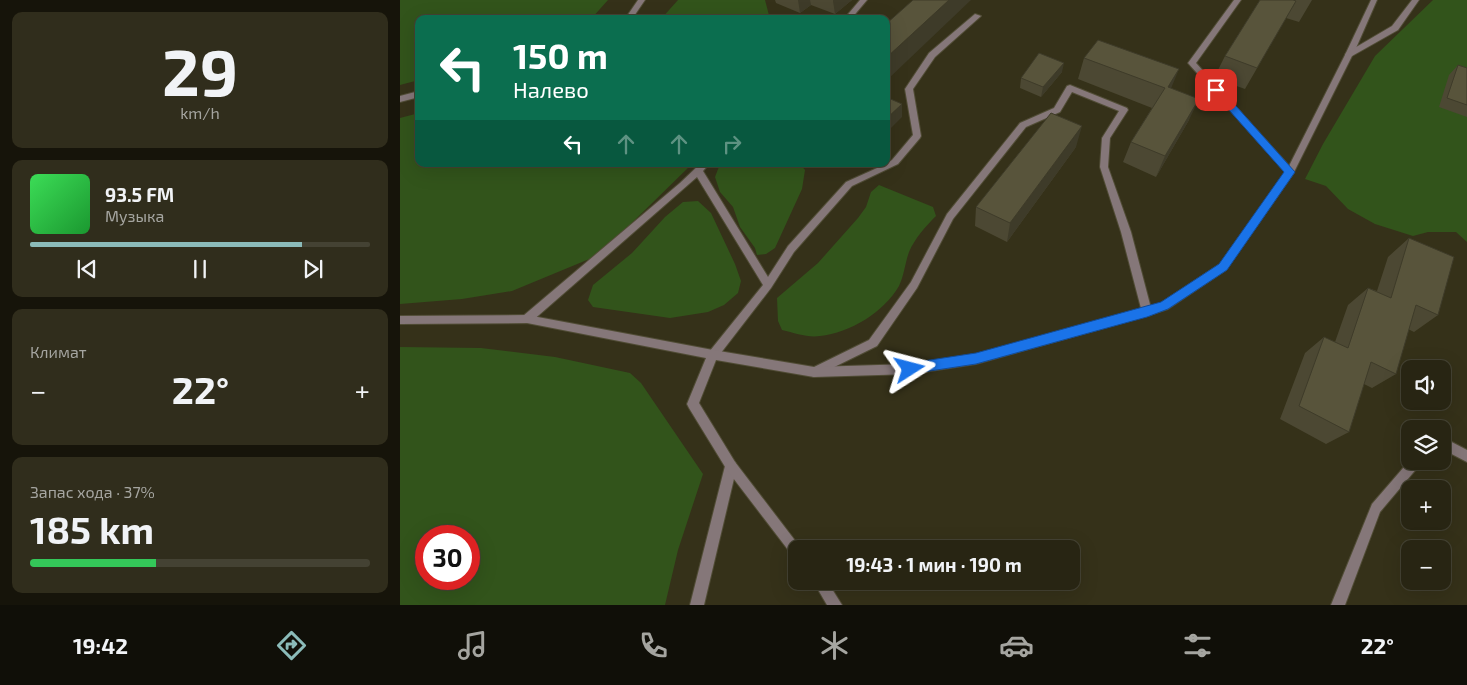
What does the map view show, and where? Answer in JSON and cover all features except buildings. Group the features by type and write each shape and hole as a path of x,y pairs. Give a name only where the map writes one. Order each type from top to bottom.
{"street":[{"path":"631,15 642,0"},
{"path":"850,15 864,0"},
{"path":"1238,0 1192,63 1290,172"},
{"path":"400,320 527,319 713,355 814,372 910,369 976,359 1147,312 1164,306 1223,267 1290,172 1349,55 1374,0"},
{"path":"1349,55 1396,28 1416,0"},
{"path":"890,164 895,162 917,136 908,88 932,55 977,16"},
{"path":"814,372 873,343 914,284 950,217 1023,125 1057,110 1070,88 1124,110 1106,138 1104,167 1126,232 1147,312"},
{"path":"400,99 415,95"},
{"path":"527,319 702,167 768,285"},
{"path":"788,541 731,466 693,404 713,355 768,285 791,249 849,184 885,167"},
{"path":"1451,447 1467,456"},
{"path":"697,605 731,466"},
{"path":"1338,605 1376,508 1409,470"},
{"path":"825,590 835,605"}],"green space":[{"path":"400,0 608,0 595,15 415,15 415,81 400,85"},
{"path":"678,0 765,0 769,15 665,15"},
{"path":"1433,0 1467,0 1467,242 1456,232 1428,232 1413,236 1375,224 1348,209 1326,186 1305,179 1323,144 1375,56"},
{"path":"415,114 415,167 689,167 599,255 512,291 462,299 400,304 400,118"},
{"path":"719,167 802,167 805,170 802,189 775,248 766,254 757,255 755,248 740,227 733,207 720,192 715,177"},
{"path":"879,185 933,207 936,216 921,232 911,247 899,286 893,295 865,320 843,331 811,336 782,330 778,321 777,298 818,263 858,218 866,207 871,192"},
{"path":"698,201 711,213 735,264 741,281 738,293 724,305 708,312 670,318 593,307 588,300 593,285 632,253 665,217 683,202"},
{"path":"400,347 481,348 555,357 630,373 641,383 703,474 678,550 665,605 400,605"}],"route":[{"path":"910,369 976,359 1147,312 1164,306 1223,267 1290,172 1216,90"}]}
